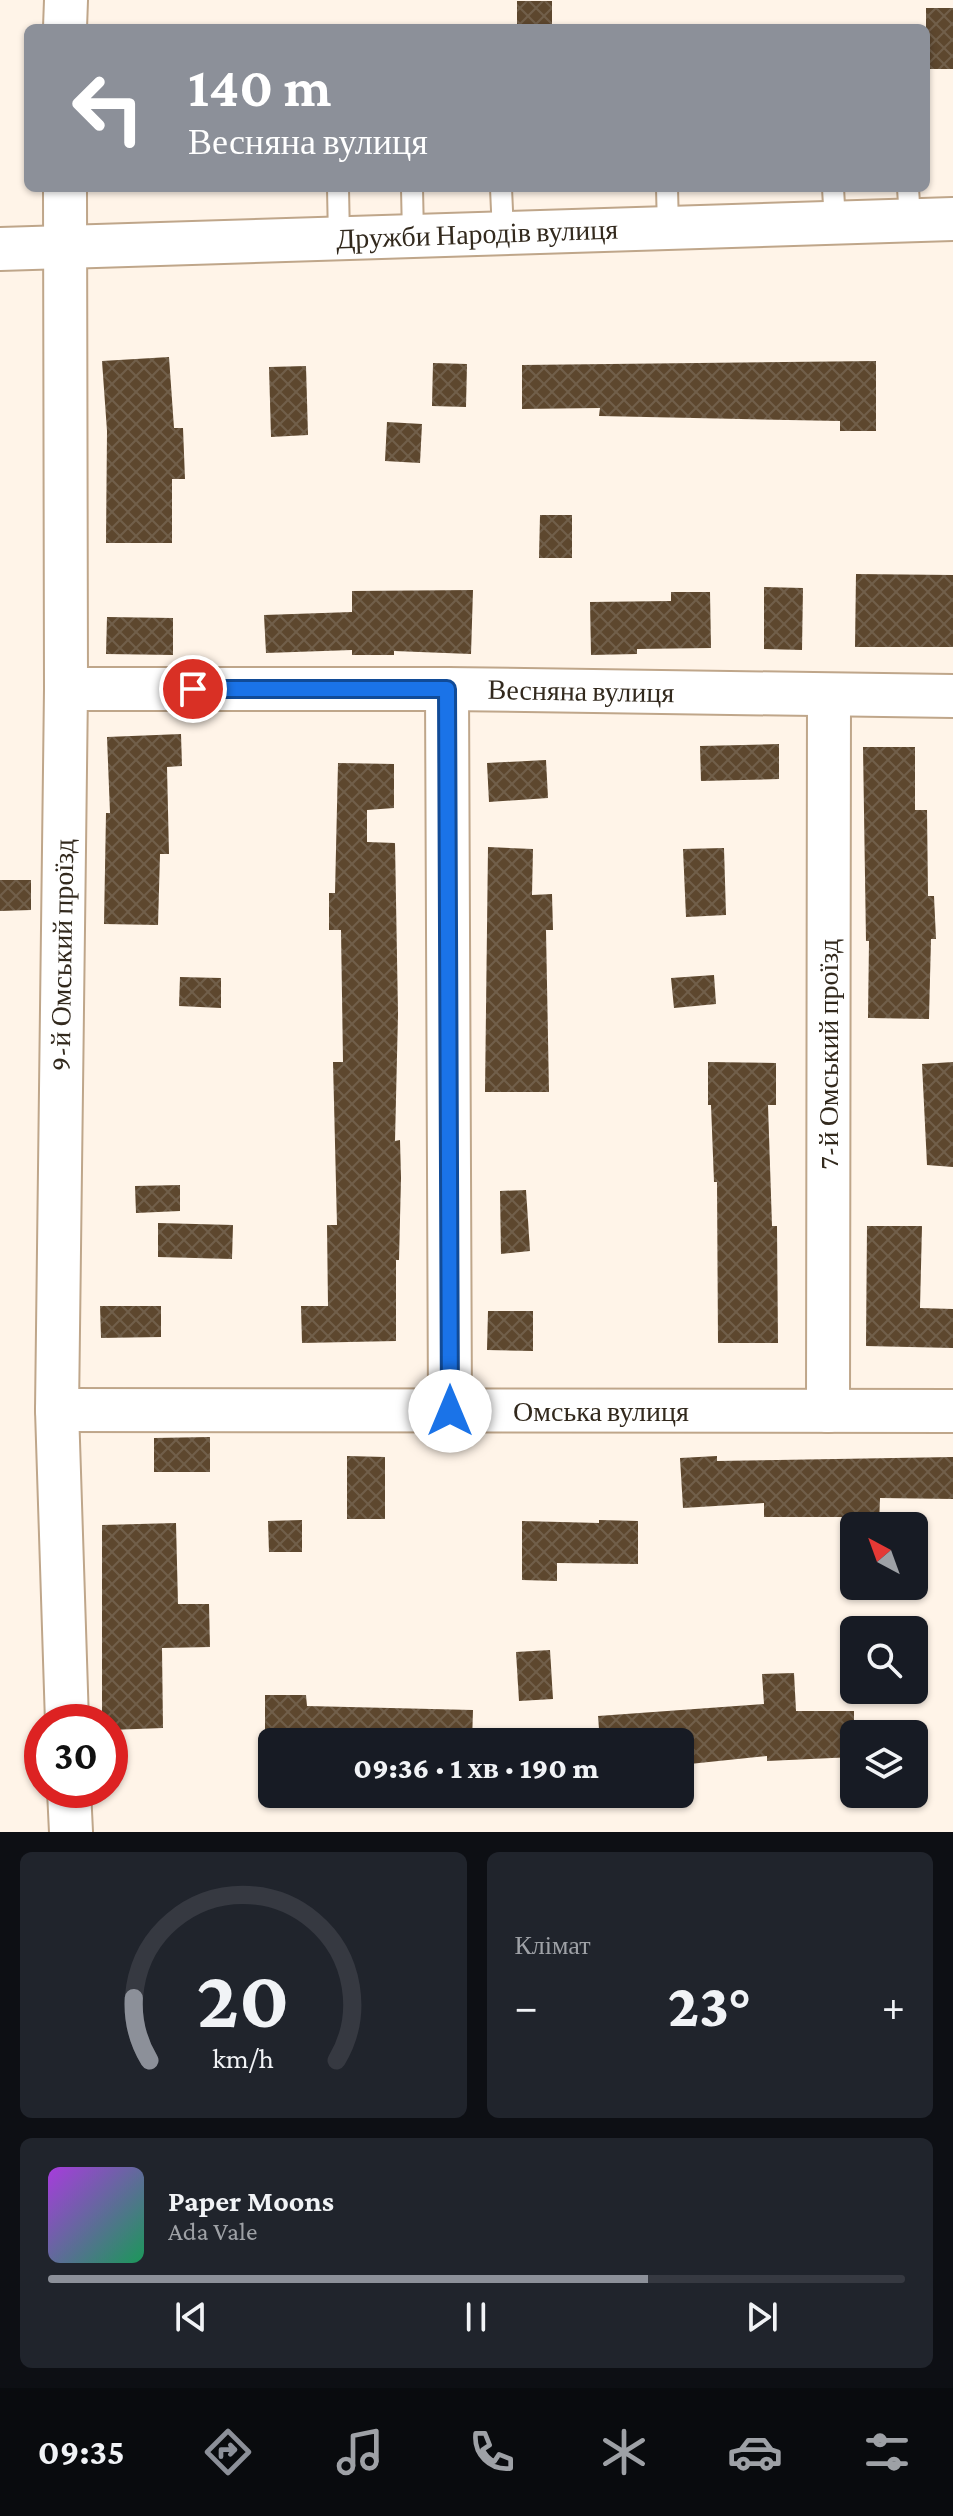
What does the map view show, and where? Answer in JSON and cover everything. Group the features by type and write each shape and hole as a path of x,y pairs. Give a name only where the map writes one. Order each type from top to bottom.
{"street":[{"path":"65,24 66,0"},
{"name":"9-й Омський проїзд","path":"65,192 66,689 57,1410 66,1704"},
{"name":"Дружби Народів вулиця","path":"0,249 503,233 668,208 909,204 953,219"},
{"name":"Весняна вулиця","path":"66,689 447,689 829,697 953,696"},
{"path":"447,689 450,1411"},
{"name":"7-й Омський проїзд","path":"828,1411 829,697"},
{"name":"Омська вулиця","path":"57,1410 953,1411"},
{"path":"70,1808 71,1832"}],"lane":[{"path":"338,192 339,239"},
{"path":"412,192 413,236"},
{"path":"501,192 503,233"}],"building":[{"path":"517,1 552,1 552,24 517,24"},
{"path":"926,8 953,8 953,69 930,69 930,24 926,24"},
{"path":"169,357 174,428 183,428 185,479 172,479 172,543 106,543 107,431 102,361"},
{"path":"876,361 876,431 840,431 840,421 599,416 600,408 522,409 522,365"},
{"path":"433,363 467,364 466,407 432,406"},
{"path":"306,366 308,435 271,437 269,367"},
{"path":"387,422 422,424 420,463 385,461"},
{"path":"540,515 572,515 572,558 539,558"},
{"path":"856,574 953,575 953,647 855,647"},
{"path":"764,587 803,588 802,650 764,649"},
{"path":"473,590 471,654 394,651 394,655 352,655 352,650 266,653 264,615 352,612 352,591"},
{"path":"671,592 710,592 711,648 637,649 637,654 591,655 590,602 671,601"},
{"path":"107,617 173,618 173,655 106,654"},
{"path":"181,734 182,766 167,767 169,854 160,854 158,925 104,924 106,813 110,813 107,737"},
{"path":"779,744 779,779 701,781 700,746"},
{"path":"863,747 915,747 915,810 927,810 928,896 934,896 936,939 931,939 929,1019 868,1018 869,941 866,941"},
{"path":"546,760 548,798 489,802 487,763"},
{"path":"338,763 394,764 394,808 367,810 367,842 395,843 398,1014 395,1141 400,1140 401,1178 399,1260 396,1260 396,1341 302,1343 301,1306 328,1306 327,1225 337,1225 333,1062 343,1062 341,930 329,930 329,893 335,893"},
{"path":"488,847 533,849 532,895 552,894 553,930 546,930 549,1092 485,1092"},
{"path":"724,848 726,915 686,917 683,849"},
{"path":"0,880 31,880 31,910 0,911"},
{"path":"714,975 716,1004 674,1008 671,978"},
{"path":"180,977 221,978 221,1008 179,1006"},
{"path":"708,1062 776,1063 776,1105 768,1105 772,1226 777,1226 778,1343 718,1343 717,1182 714,1182 711,1105 708,1105"},
{"path":"953,1062 953,1167 927,1165 922,1064"},
{"path":"180,1185 180,1211 136,1213 135,1186"},
{"path":"526,1190 530,1251 501,1254 500,1191"},
{"path":"158,1223 233,1225 232,1259 158,1257"},
{"path":"867,1226 922,1226 920,1308 953,1309 953,1348 866,1346"},
{"path":"100,1306 161,1306 161,1337 101,1338"},
{"path":"488,1311 533,1311 533,1351 487,1350"},
{"path":"210,1437 210,1472 154,1472 154,1438"},
{"path":"347,1456 385,1457 385,1519 347,1519"},
{"path":"717,1456 717,1461 953,1457 953,1499 880,1498 879,1512 840,1512 840,1517 764,1517 764,1503 683,1508 680,1458"},
{"path":"302,1520 302,1552 269,1552 268,1521"},
{"path":"599,1520 638,1521 638,1564 557,1563 557,1581 522,1580 522,1521 599,1523"},
{"path":"176,1523 178,1604 209,1604 210,1647 162,1648 163,1728 128,1729 128,1704 102,1704 102,1525"},
{"path":"550,1650 553,1699 519,1701 516,1652"},
{"path":"794,1673 796,1711 854,1711 854,1720 840,1720 840,1758 767,1761 767,1756 694,1764 694,1728 599,1728 598,1716 764,1704 762,1674"},
{"path":"265,1695 306,1695 307,1706 473,1710 472,1728 265,1728"}],"route":[{"path":"193,689 447,689 450,1411"}]}
